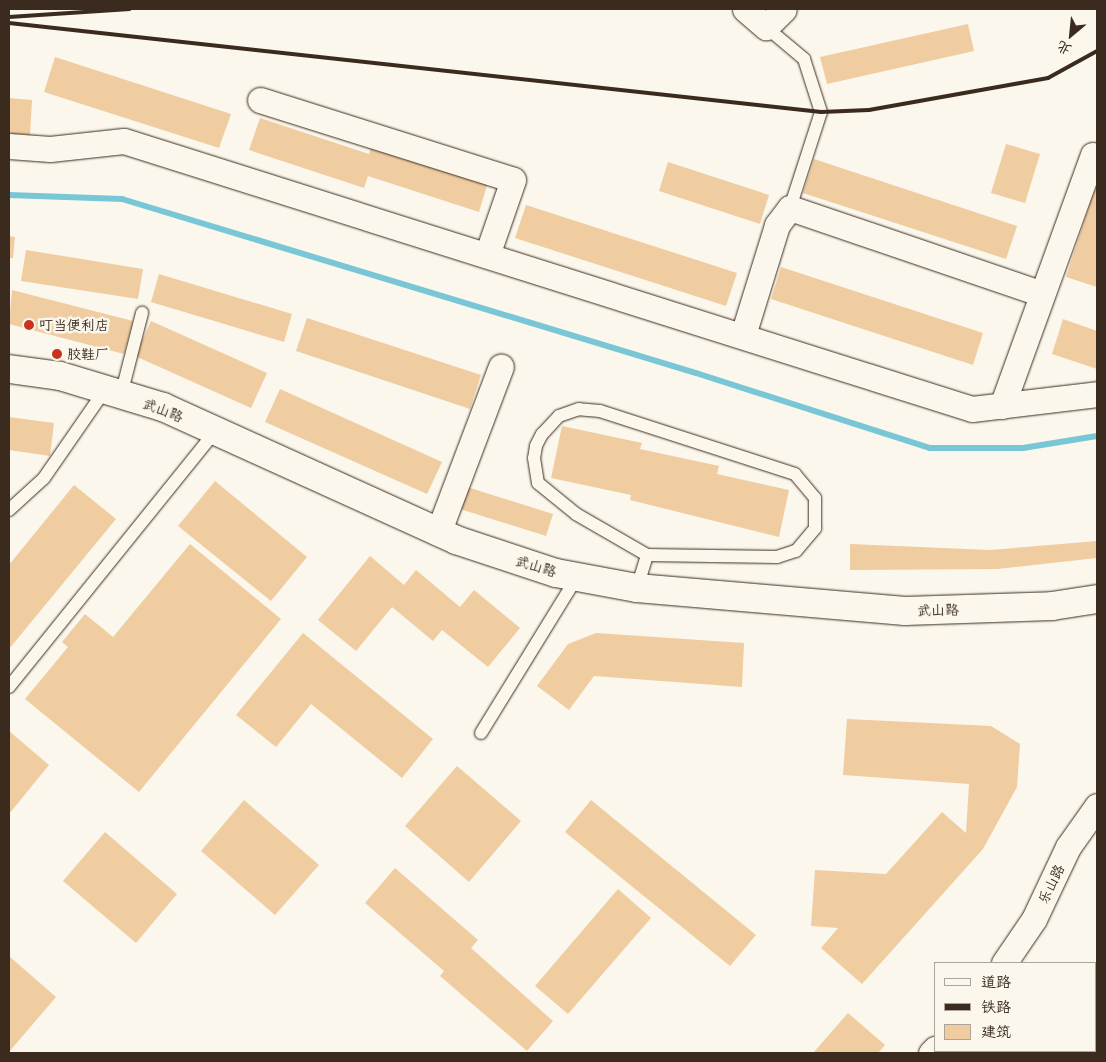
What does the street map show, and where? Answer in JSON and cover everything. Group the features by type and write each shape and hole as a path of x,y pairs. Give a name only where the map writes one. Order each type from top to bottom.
{"main road":[{"name":"武山路","path":"9,369 60,376 163,407 438,533 556,573 637,588 905,611 1052,606 1097,599"}],"street":[{"path":"757,16 784,9"},
{"path":"260,100 513,180 488,255"},
{"path":"9,146 50,149 124,141 743,335 972,409 1097,394"},
{"path":"1002,406 1040,294 1093,155"},
{"path":"743,335 777,225 790,208 1040,294"},
{"path":"438,533 501,366"},
{"name":"乐山路","path":"1005,962 1034,919 1068,847 1097,806"}],"lane":[{"path":"757,16 804,59 821,112 790,208"},
{"path":"9,510 44,478 113,392 142,313"},
{"path":"579,409 600,411 795,474 815,498 817,518 810,537 787,555 646,555 576,514 538,483 534,458 536,446 542,434 559,416 579,409"},
{"path":"9,687 215,432"},
{"path":"637,588 646,555"},
{"path":"481,733 577,576"}],"building":[{"path":"968,24 974,51 827,84 820,57"},
{"path":"55,57 231,114 219,148 44,92"},
{"path":"9,98 32,100 30,135 9,134"},
{"path":"260,118 369,154 372,144 488,182 479,212 368,176 364,188 249,150"},
{"path":"1006,144 1040,154 1025,203 991,193"},
{"path":"814,159 1017,226 1006,259 803,193"},
{"path":"668,162 769,195 760,224 659,191"},
{"path":"1097,182 1097,287 1066,277"},
{"path":"526,205 737,273 726,306 515,238"},
{"path":"9,236 15,237 13,258 9,258"},
{"path":"26,250 143,269 138,299 21,281"},
{"path":"781,267 983,333 973,365 771,299"},
{"path":"159,274 292,314 284,342 151,302"},
{"path":"12,290 133,321 124,354 9,324"},
{"path":"307,318 481,375 470,409 296,351"},
{"path":"1063,319 1097,331 1097,369 1052,354"},
{"path":"151,321 267,373 251,408 135,356"},
{"path":"280,389 442,462 427,494 265,422"},
{"path":"9,417 54,423 50,456 9,450"},
{"path":"562,426 642,443 640,449 719,466 717,474 789,490 779,537 630,500 631,495 551,478"},
{"path":"215,481 307,557 271,601 178,526"},
{"path":"74,485 116,519 9,649 9,565"},
{"path":"467,487 553,514 546,536 460,509"},
{"path":"1097,541 1097,558 997,569 850,570 850,544 990,550"},
{"path":"190,544 281,619 139,792 25,699 68,647 62,642 85,614 113,637"},
{"path":"370,556 404,585 416,570 460,607 474,590 520,628 488,667 442,630 433,641 392,607 356,651 318,620"},
{"path":"303,633 433,739 402,778 311,704 276,747 236,715"},
{"path":"596,633 744,643 742,687 594,676 569,710 537,686 568,644"},
{"path":"847,719 991,726 1020,744 1017,787 983,849 862,984 821,948 838,928 811,926 815,870 886,874 942,812 966,833 969,784 843,775"},
{"path":"9,731 49,765 9,814"},
{"path":"457,766 521,821 469,882 405,826"},
{"path":"244,800 319,865 275,915 201,851"},
{"path":"591,800 756,935 730,966 565,832"},
{"path":"105,832 177,894 136,943 63,881"},
{"path":"395,868 478,940 471,948 553,1021 527,1051 440,976 444,971 365,903"},
{"path":"618,889 651,918 568,1014 535,986"},
{"path":"9,956 56,997 9,1052"},
{"path":"848,1013 885,1045 878,1053 813,1053"}],"waterway":[{"path":"9,195 122,199 696,373 930,448 1023,448 1097,436"}],"railway":[{"path":"9,17 130,9"},
{"path":"9,23 821,112 869,110 1048,78 1097,51"}],"place":[{"name":"叮当便利店","path":"29,325"},
{"name":"胶鞋厂","path":"57,354"}]}
